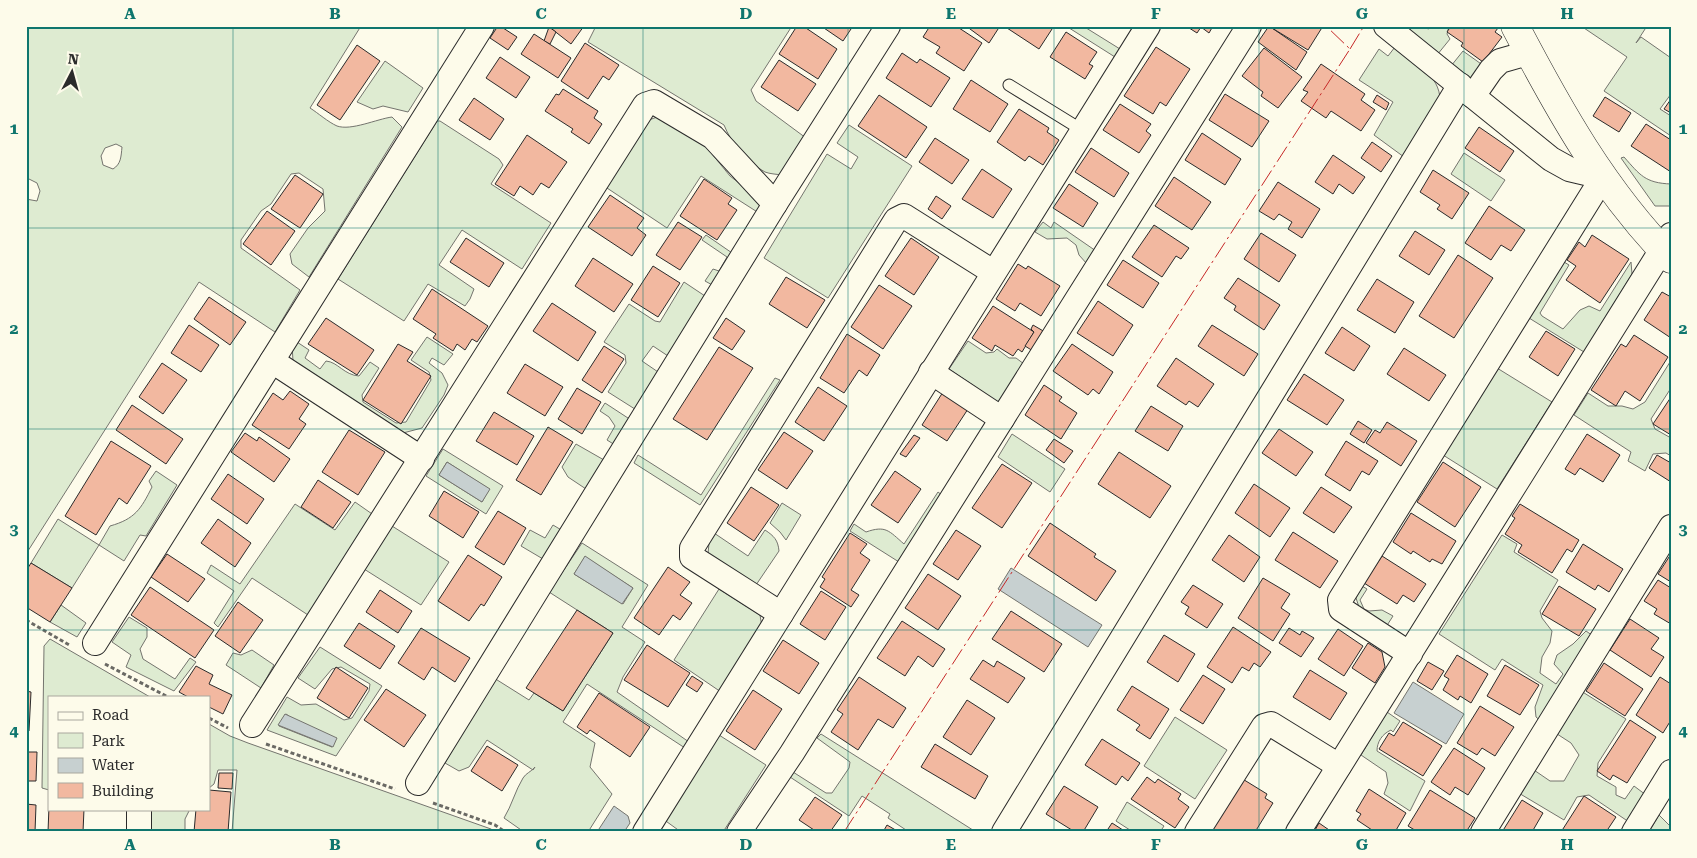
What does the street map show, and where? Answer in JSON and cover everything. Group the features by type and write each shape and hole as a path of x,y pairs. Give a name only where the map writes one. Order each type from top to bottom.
{"street":[{"path":"95,643 482,26"},
{"path":"416,792 776,204 888,26"},
{"path":"645,832 1148,26"},
{"path":"739,832 792,753 1249,26"},
{"path":"1386,26 1550,159 1570,169 1602,177"},
{"path":"1004,832 1466,90 1500,61 1520,34 1559,109 1602,177 1668,248 1298,832"},
{"path":"249,733 644,104 654,102 713,137 776,204"},
{"path":"1410,654 1342,609 1340,600 1602,177"},
{"path":"781,614 692,557 692,548 896,220 904,216 993,272"},
{"path":"272,361 422,459"},
{"path":"931,372 1002,419"},
{"path":"1483,832 1671,527"},
{"path":"1197,832 1264,726 1271,724 1339,766"},
{"path":"1634,832 1671,772"},
{"path":"139,810 139,832"}],"lane":[{"path":"1009,85 1082,130"}],"path":[{"path":"210,718 416,792 495,824 505,832"}],"green space":[{"path":"26,26 361,26 310,108 337,126 357,126 392,117 402,127 309,277 292,264 290,254 308,228 325,211 323,189 299,173 291,174 271,204 261,211 241,240 241,248 300,290 275,332 199,282 26,554 26,199 37,201 40,191 37,183 29,179 26,181","holes":["116,144 122,147 120,160 116,167 113,169 103,165 101,156 105,148"]},
{"path":"596,26 792,26 751,90 756,101 806,138 781,175 765,172 741,152 731,139 724,125 588,42"},
{"path":"1066,26 1083,26 1120,49 1115,57"},
{"path":"1402,26 1424,26 1428,29 1435,26 1449,26 1447,34 1450,39 1437,55"},
{"path":"1581,26 1647,26 1636,43 1641,37 1671,58 1671,94 1660,109 1671,116 1671,136 1604,91 1627,57"},
{"path":"1395,47 1431,76 1439,91 1440,100 1404,157 1374,135 1393,102 1359,80 1379,49 1388,56"},
{"path":"1463,51 1484,66 1475,77 1468,78 1451,66"},
{"path":"385,61 423,88 408,112 383,106 373,109 357,102"},
{"path":"660,116 703,143 730,176 752,193 764,210 762,215 701,176 667,228 604,186 646,121"},
{"path":"437,121 440,121 499,159 503,165 491,184 551,223 522,269 462,230 439,265 474,289 470,299 465,306 428,284 404,321 338,279"},
{"path":"849,125 912,166 828,298 764,258 827,154 851,169 858,157 837,143"},
{"path":"1464,153 1505,180 1491,201 1451,174"},
{"path":"1624,157 1634,169 1649,180 1671,184 1671,206 1655,206 1621,158"},
{"path":"1043,222 1051,228 1054,222 1096,251 1087,264 1079,255 1076,245 1067,238 1047,239 1035,232"},
{"path":"706,235 735,255 716,287 705,281 713,269 719,271 727,257 702,240"},
{"path":"1564,262 1569,265 1540,313 1563,329 1580,310 1589,306 1600,311 1631,262 1632,274 1584,352 1529,318"},
{"path":"684,282 708,298 671,358 653,346 642,361 661,374 638,411 608,392 626,363 625,355 604,342 629,304 655,321 660,322"},
{"path":"427,337 453,354 444,365 432,358 429,363 442,373 448,385 444,395 422,428 403,433 293,361 292,345 294,340 309,350 305,358 320,369 326,361 359,376 370,362 379,368 362,395 363,402 396,423 406,422 431,380 429,372 411,360"},
{"path":"968,341 986,353 994,352 997,349 1009,358 1016,358 1024,364 999,403 949,369"},
{"path":"1670,362 1671,388 1651,419 1655,429 1671,438 1671,456 1666,453 1653,454 1645,471 1628,461 1631,452 1574,415 1588,393 1608,406 1622,406 1633,409 1645,402"},
{"path":"1497,368 1552,402 1497,489 1443,455"},
{"path":"775,378 780,380 700,505 634,463 638,455 701,495"},
{"path":"605,403 631,420 615,445 607,440 615,426 609,417 600,411"},
{"path":"1012,434 1065,469 1050,492 998,457"},
{"path":"576,444 604,460 586,489 568,477 562,467"},
{"path":"443,449 503,486 486,514 426,476","holes":["447,462 489,489 482,502 439,475"]},
{"path":"156,471 177,485 146,536 140,535 124,561 99,545 110,526 126,520 140,507 152,487 149,481"},
{"path":"938,492 943,496 899,562 850,531 854,524 866,532 883,529 887,530 904,544"},
{"path":"355,502 375,516 308,615 252,578 218,627 214,623 234,591 207,573 211,565 240,584 295,504 335,530"},
{"path":"782,503 801,515 786,540 770,523"},
{"path":"58,519 99,545 72,588 31,563"},
{"path":"553,525 563,531 543,559 521,546 530,530 545,538"},
{"path":"392,526 449,562 421,605 364,569"},
{"path":"765,530 775,539 779,551 756,585 708,554 709,543 714,533 748,556"},
{"path":"1502,535 1517,544 1514,552 1558,580 1540,611 1542,618 1552,631 1550,643 1542,657 1540,673 1556,684 1563,674 1554,664 1557,655 1573,644 1586,631 1596,638 1543,723 1536,717 1535,707 1543,685 1502,659 1495,670 1439,634"},
{"path":"582,543 648,585 622,627 645,642 623,677 617,692 689,742 685,748 587,684 563,722 595,743 590,767 612,794 588,832 524,832 504,818 523,778 532,770 487,740 469,767 459,771 445,763 494,678 529,700 534,693 563,711 613,633 549,592","holes":["585,557 633,588 623,604 574,574"]},
{"path":"1362,586 1367,589 1360,600 1364,609 1369,611 1382,610 1393,616 1386,627 1360,610 1356,598"},
{"path":"719,589 760,615 762,627 721,692 674,660"},
{"path":"61,605 86,623 77,637 50,622"},
{"path":"129,617 147,628 147,637 140,649 143,659 175,679 190,658 196,662 174,691 126,667 131,655 112,642"},
{"path":"50,639 148,696 48,696 48,790 42,788 44,646"},
{"path":"320,647 382,686 336,756 267,730 287,697 301,705 316,704 344,720 352,718 369,691 370,684 341,667 332,669 315,689 298,678","holes":["286,714 332,747 279,726"]},
{"path":"252,650 274,665 261,688 226,665 233,653 241,655"},
{"path":"1581,691 1626,719 1598,763 1597,776 1616,787 1616,795 1625,799 1634,786 1646,795 1629,822 1589,795 1577,797 1564,820 1517,792 1531,768 1550,781 1564,781 1579,755 1571,743 1554,732"},
{"path":"1387,712 1400,721 1393,732 1391,730 1381,739 1377,751 1425,781 1410,811 1384,794 1388,783 1386,772 1361,755"},
{"path":"1175,717 1227,750 1195,799 1144,766"},
{"path":"210,725 230,736 248,743 495,832 232,832 237,770 218,770 214,784 210,787"},
{"path":"821,734 976,832 909,832 888,818 890,814 862,796 849,816 790,777 793,772 826,793 832,793 849,768 850,762 817,738"},
{"path":"719,735 766,765 723,832 681,832 663,819"},
{"path":"1127,802 1164,826 1160,832 1133,832 1116,821"},
{"path":"145,810 190,810 185,819 185,832 142,832"},
{"path":"1659,815 1671,827 1671,832 1649,832"}],"water":[{"path":"447,462 490,489 482,502 439,475"},
{"path":"585,556 633,588 622,604 574,574"},
{"path":"1011,568 1102,625 1088,647 998,589"},
{"path":"1413,682 1464,714 1446,744 1394,713"},
{"path":"285,714 337,738 333,747 278,725"},
{"path":"614,806 628,816 630,823 624,832 597,832"}],"building":[{"path":"498,26 517,37 508,50 490,38"},
{"path":"548,26 584,26 571,44"},
{"path":"797,26 803,26 837,49 818,79 779,54"},
{"path":"821,26 853,26 843,41"},
{"path":"930,26 956,26 982,43 964,71 936,53 940,47 923,37"},
{"path":"966,26 1000,26 989,43"},
{"path":"1008,26 1054,26 1039,49 1007,28"},
{"path":"1186,26 1213,26 1209,33 1201,27 1197,33"},
{"path":"1269,26 1307,52 1296,70 1258,42"},
{"path":"1274,26 1323,26 1308,50 1272,28"},
{"path":"1451,26 1496,26 1498,28 1495,32 1502,37 1483,62 1461,46 1463,43 1447,32"},
{"path":"549,27 556,32 550,44 544,41"},
{"path":"1066,32 1097,52 1089,64 1093,66 1085,79 1050,57"},
{"path":"534,34 571,58 558,78 521,54"},
{"path":"585,43 619,65 609,80 603,76 588,99 561,81"},
{"path":"357,45 380,61 340,120 317,105"},
{"path":"1156,47 1190,69 1166,106 1160,102 1153,114 1124,96"},
{"path":"1264,48 1302,77 1278,108 1261,96 1263,92 1242,76"},
{"path":"902,53 917,63 920,59 950,78 931,107 886,78"},
{"path":"500,57 530,77 516,98 486,78"},
{"path":"779,60 816,84 798,111 761,87"},
{"path":"1321,64 1365,94 1361,100 1375,110 1361,131 1331,111 1326,118 1301,101 1308,92 1303,90"},
{"path":"971,80 1008,104 990,132 953,109"},
{"path":"563,89 598,111 594,118 602,124 589,144 571,132 573,129 545,111 556,94 559,95"},
{"path":"1225,94 1269,121 1252,147 1209,120"},
{"path":"879,95 927,127 906,158 858,126"},
{"path":"1377,95 1389,103 1386,110 1373,102"},
{"path":"1605,97 1631,113 1619,132 1593,116"},
{"path":"474,98 504,119 490,140 459,120"},
{"path":"1671,99 1671,113 1664,109"},
{"path":"1120,104 1151,124 1146,131 1151,135 1139,153 1103,130"},
{"path":"1019,109 1049,128 1047,132 1059,140 1043,165 1029,156 1025,161 997,142"},
{"path":"1646,124 1671,140 1671,172 1631,146"},
{"path":"1479,127 1514,151 1500,172 1465,148"},
{"path":"1202,133 1241,159 1225,185 1185,160"},
{"path":"527,135 567,162 549,188 541,183 533,195 520,186 514,196 495,184"},
{"path":"935,138 969,160 952,184 919,162"},
{"path":"1372,142 1392,156 1381,172 1361,158"},
{"path":"1091,148 1129,173 1114,197 1075,172"},
{"path":"1333,155 1365,177 1353,194 1339,184 1333,194 1315,182"},
{"path":"982,169 1012,189 993,218 962,199"},
{"path":"1433,170 1469,193 1452,219 1437,209 1440,205 1420,192"},
{"path":"295,175 323,194 300,228 271,209"},
{"path":"1174,177 1211,202 1192,230 1155,206"},
{"path":"704,179 732,198 728,204 737,210 717,240 680,216"},
{"path":"1278,182 1320,209 1302,238 1288,229 1292,222 1279,214 1274,220 1259,211"},
{"path":"1069,184 1098,203 1083,227 1053,208"},
{"path":"610,195 644,218 637,228 646,235 632,256 588,227"},
{"path":"936,196 951,206 942,219 928,209"},
{"path":"1489,206 1525,230 1511,251 1501,245 1491,260 1465,243"},
{"path":"267,211 295,231 271,265 243,244"},
{"path":"678,222 702,237 680,270 656,255"},
{"path":"1154,225 1189,248 1181,259 1176,256 1162,277 1132,257"},
{"path":"1415,231 1445,250 1429,275 1399,256"},
{"path":"1261,233 1296,255 1279,282 1244,259"},
{"path":"1592,235 1629,259 1600,303 1566,280 1576,266 1567,260 1579,242 1585,247"},
{"path":"466,238 504,263 489,287 450,262"},
{"path":"911,238 939,257 914,295 885,276"},
{"path":"1458,255 1493,278 1454,338 1419,316"},
{"path":"593,258 633,284 614,312 575,286"},
{"path":"1123,260 1159,283 1143,308 1107,285"},
{"path":"1018,264 1026,269 1028,266 1060,286 1041,316 1020,303 1015,311 996,299"},
{"path":"653,266 680,283 658,317 631,300"},
{"path":"786,277 825,300 807,328 769,304"},
{"path":"1238,278 1280,305 1264,330 1234,310 1236,306 1224,298"},
{"path":"1377,279 1414,302 1395,333 1357,310"},
{"path":"879,285 912,306 883,349 851,327"},
{"path":"432,289 488,326 477,342 472,339 465,350 457,344 453,351 433,338 436,334 413,319"},
{"path":"1662,292 1671,297 1671,338 1644,320"},
{"path":"209,297 246,322 230,345 194,319"},
{"path":"1098,301 1133,325 1113,356 1077,333"},
{"path":"552,303 596,332 578,361 533,331"},
{"path":"993,306 1034,332 1022,352 1018,349 1013,356 995,345 992,351 972,338"},
{"path":"326,318 374,350 357,375 308,344"},
{"path":"726,318 745,331 732,350 713,338"},
{"path":"189,325 219,345 201,372 171,353"},
{"path":"1033,325 1045,332 1033,351 1025,346 1034,332 1031,329"},
{"path":"1212,325 1258,354 1244,376 1198,346"},
{"path":"1342,327 1370,346 1354,371 1325,353"},
{"path":"1546,331 1575,349 1558,376 1529,357"},
{"path":"847,334 880,355 867,376 859,370 844,393 820,378"},
{"path":"1634,335 1668,357 1640,401 1625,391 1616,406 1591,390 1621,344 1626,347"},
{"path":"398,344 413,352 407,361 431,376 401,424 363,400"},
{"path":"1072,344 1113,372 1099,394 1093,389 1088,395 1053,371"},
{"path":"604,346 624,359 602,393 582,380"},
{"path":"719,347 753,368 707,440 673,419"},
{"path":"1404,348 1446,375 1429,401 1387,374"},
{"path":"1176,358 1214,384 1198,407 1189,401 1186,405 1157,386"},
{"path":"162,363 187,380 163,414 139,397"},
{"path":"525,364 563,387 545,416 507,393"},
{"path":"1304,374 1344,400 1327,425 1287,400"},
{"path":"1044,385 1062,397 1059,401 1077,413 1061,439 1025,415"},
{"path":"818,387 847,406 824,441 795,422"},
{"path":"577,388 601,402 582,434 558,419"},
{"path":"290,391 309,404 299,419 306,424 289,449 252,425 273,393 283,400"},
{"path":"943,392 968,409 947,441 922,425"},
{"path":"1671,397 1671,435 1653,424"},
{"path":"132,405 183,439 166,464 116,430"},
{"path":"1151,406 1183,426 1168,451 1135,431"},
{"path":"494,412 534,436 517,465 476,441"},
{"path":"1358,421 1372,430 1364,443 1350,434"},
{"path":"1387,422 1417,441 1401,466 1366,443 1375,430 1380,433"},
{"path":"548,427 573,442 541,495 516,480"},
{"path":"1279,429 1313,452 1296,476 1262,453"},
{"path":"349,430 385,452 358,495 322,472"},
{"path":"784,432 813,451 787,489 758,470"},
{"path":"245,433 257,441 259,437 290,459 274,482 231,452"},
{"path":"1587,434 1620,455 1603,482 1580,468 1575,475 1565,469"},
{"path":"914,435 920,438 906,457 900,454"},
{"path":"1054,439 1073,451 1064,463 1046,450"},
{"path":"111,441 151,466 127,504 119,498 96,535 65,516"},
{"path":"1346,441 1378,461 1369,475 1362,471 1350,491 1325,475"},
{"path":"1119,452 1171,486 1150,518 1098,484"},
{"path":"1657,455 1671,463 1671,482 1649,468"},
{"path":"1443,462 1481,487 1455,527 1417,502"},
{"path":"1002,464 1032,483 1002,528 972,508"},
{"path":"895,471 921,489 898,523 871,505"},
{"path":"228,474 264,499 247,524 211,499"},
{"path":"318,480 351,502 333,528 301,507"},
{"path":"1254,484 1290,508 1270,537 1235,513"},
{"path":"751,487 779,505 754,541 727,523"},
{"path":"1321,487 1352,507 1334,533 1303,513"},
{"path":"444,491 479,512 463,538 429,516"},
{"path":"1520,504 1579,540 1572,552 1567,549 1552,573 1518,552 1522,545 1505,534 1515,518 1512,516"},
{"path":"498,511 526,528 504,565 475,547"},
{"path":"1411,513 1456,541 1442,564 1432,559 1430,562 1413,551 1411,554 1393,542"},
{"path":"218,519 251,543 235,567 201,543"},
{"path":"1050,523 1096,554 1094,557 1116,571 1096,601 1028,556"},
{"path":"956,530 981,546 958,580 933,564"},
{"path":"1293,532 1338,561 1320,588 1275,560"},
{"path":"850,533 867,544 860,553 870,560 851,590 859,595 851,607 820,587 825,579 822,577"},
{"path":"1229,535 1260,557 1244,582 1212,560"},
{"path":"1583,544 1623,569 1609,592 1598,585 1595,590 1566,572"},
{"path":"167,554 205,579 188,602 151,577"},
{"path":"1671,554 1671,582 1658,574"},
{"path":"468,555 502,577 484,606 481,604 469,621 438,601"},
{"path":"1382,556 1426,584 1414,602 1403,595 1397,604 1364,583"},
{"path":"31,563 72,588 50,622 26,607 26,571"},
{"path":"668,567 690,582 680,595 692,603 680,620 673,615 659,635 634,618"},
{"path":"928,574 961,596 938,630 905,608"},
{"path":"1263,578 1290,594 1281,608 1290,614 1273,641 1238,618"},
{"path":"1658,580 1671,588 1671,624 1654,614 1657,609 1644,601"},
{"path":"1193,585 1223,604 1207,628 1185,614 1189,607 1181,602"},
{"path":"1559,586 1596,609 1579,636 1542,614"},
{"path":"150,587 214,630 195,658 131,615"},
{"path":"380,590 412,611 398,633 366,612"},
{"path":"821,591 846,607 825,640 800,624"},
{"path":"238,602 263,620 240,653 215,636"},
{"path":"577,610 613,633 563,711 526,688"},
{"path":"1011,611 1062,644 1044,672 992,639"},
{"path":"1630,619 1659,638 1651,649 1664,657 1651,677 1610,650"},
{"path":"902,621 945,649 933,667 918,656 905,676 877,658"},
{"path":"359,623 395,646 380,669 344,646"},
{"path":"1233,627 1271,652 1260,667 1254,663 1249,671 1242,667 1232,683 1207,667"},
{"path":"421,628 470,658 455,682 432,667 424,680 398,663"},
{"path":"1289,628 1300,635 1302,631 1314,638 1301,657 1279,643"},
{"path":"1338,629 1363,646 1344,676 1318,659"},
{"path":"1164,635 1195,654 1178,682 1147,662"},
{"path":"783,640 819,663 799,694 763,671"},
{"path":"1368,643 1382,652 1385,667 1375,683 1352,668"},
{"path":"647,645 690,673 668,707 624,680"},
{"path":"1457,655 1488,674 1471,703 1460,696 1458,700 1443,690 1449,679 1444,676"},
{"path":"983,660 994,667 997,661 1025,678 1008,703 970,679"},
{"path":"1428,662 1444,671 1432,690 1417,681"},
{"path":"1604,663 1643,689 1625,716 1586,691"},
{"path":"1505,665 1539,685 1520,715 1487,696"},
{"path":"196,666 213,675 209,684 232,695 223,714 210,708 210,696 186,696 179,692"},
{"path":"336,667 368,688 349,718 317,698"},
{"path":"1310,670 1347,693 1330,720 1293,697"},
{"path":"1203,675 1225,689 1203,724 1180,710"},
{"path":"692,676 703,683 697,692 686,685"},
{"path":"859,677 906,708 893,728 878,719 858,750 831,732 843,714 837,710"},
{"path":"1660,677 1671,684 1671,720 1663,733 1636,715"},
{"path":"1132,686 1169,709 1150,739 1136,730 1140,725 1117,710"},
{"path":"386,689 426,715 404,747 364,720"},
{"path":"753,690 782,709 755,750 726,731"},
{"path":"26,691 31,692 29,731 26,730"},
{"path":"599,693 650,727 630,757 590,730 587,734 577,727"},
{"path":"967,700 995,718 971,755 943,737"},
{"path":"1480,706 1514,727 1495,756 1482,748 1477,755 1457,743"},
{"path":"1630,720 1656,737 1627,783 1613,775 1610,780 1597,771"},
{"path":"1403,722 1442,746 1423,776 1379,749 1389,733 1394,736"},
{"path":"1102,739 1140,763 1128,781 1122,776 1116,785 1085,765"},
{"path":"935,744 988,776 975,799 921,767"},
{"path":"487,746 518,765 502,791 471,771"},
{"path":"1454,748 1485,768 1468,795 1455,787 1450,795 1431,782"},
{"path":"26,752 37,752 36,781 26,781"},
{"path":"219,773 233,773 232,789 218,788"},
{"path":"1147,777 1155,783 1158,779 1181,794 1178,799 1189,807 1175,828 1131,799"},
{"path":"1241,778 1267,794 1265,798 1273,803 1255,832 1208,832"},
{"path":"1064,786 1098,807 1083,832 1075,832 1046,814"},
{"path":"1369,789 1406,813 1395,832 1375,832 1357,820 1361,814 1356,811"},
{"path":"210,790 231,792 228,832 194,832 196,810 210,810"},
{"path":"1430,790 1475,818 1466,832 1418,832 1408,826"},
{"path":"1584,796 1616,817 1606,832 1561,832"},
{"path":"815,797 842,815 830,832 817,832 799,820"},
{"path":"1522,800 1543,813 1532,832 1502,832"},
{"path":"26,804 36,805 35,832 26,832"},
{"path":"49,810 84,810 83,832 48,832"},
{"path":"1112,823 1126,832 1106,832"},
{"path":"1319,823 1332,832 1314,832"},
{"path":"887,825 899,832 883,832"}],"power":[{"path":"844,832 1350,49 1326,26"},
{"path":"1350,49 1364,26"}]}
